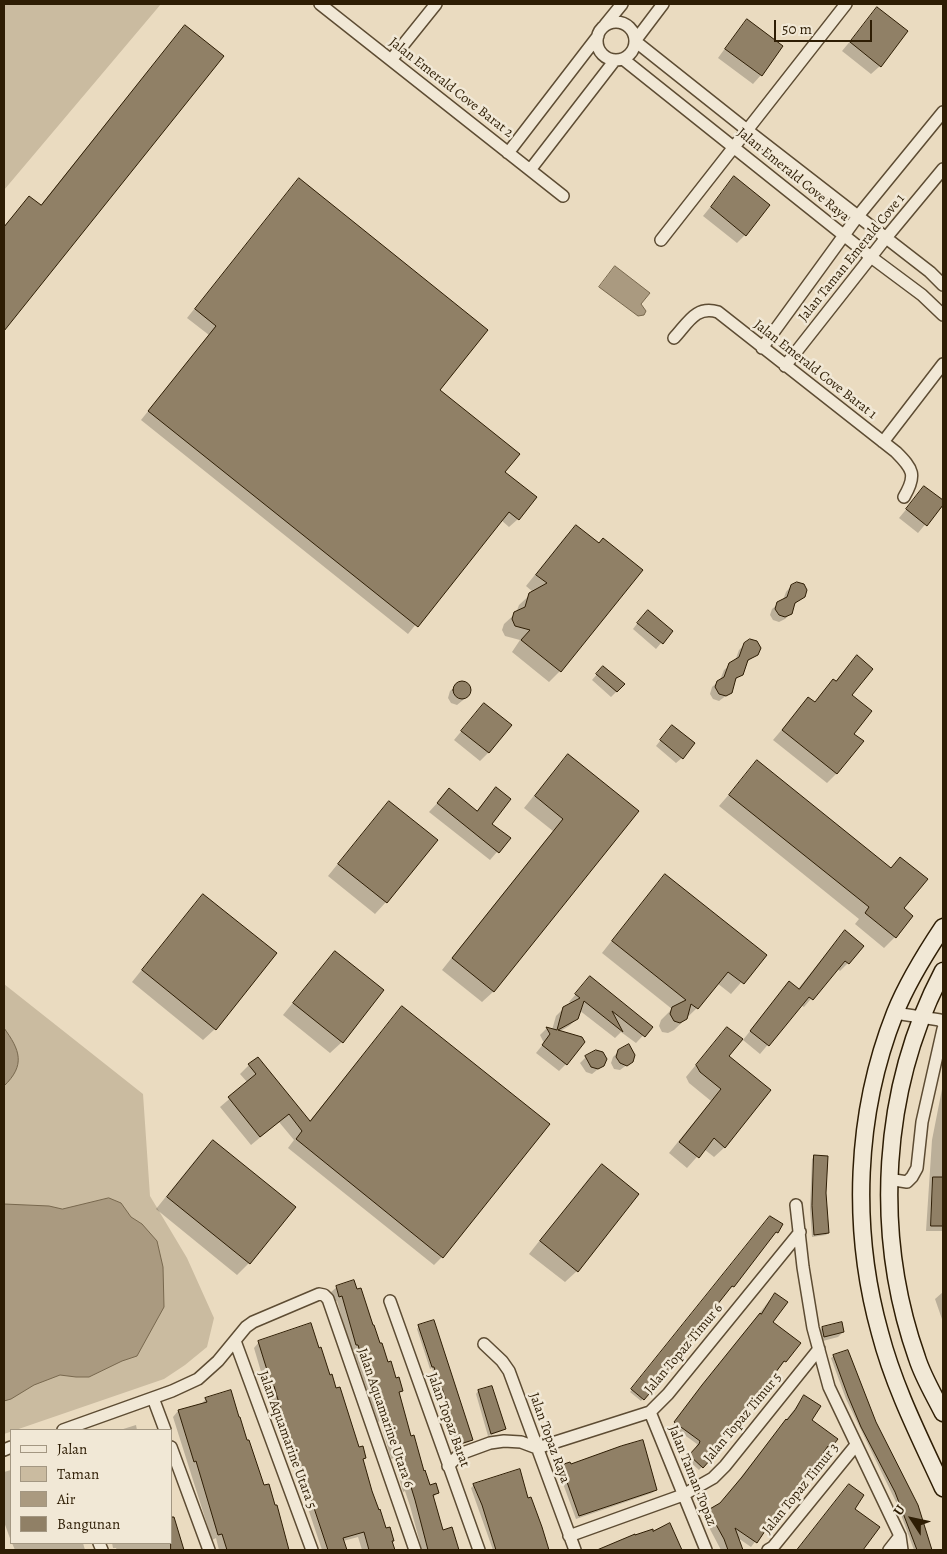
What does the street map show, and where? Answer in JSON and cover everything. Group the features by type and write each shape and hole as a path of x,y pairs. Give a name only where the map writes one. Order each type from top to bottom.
{"main road":[{"path":"943,928 927,952 895,1013 883,1048 871,1092 861,1180 861,1225 869,1288 880,1335 892,1370 943,1488"},
{"path":"943,971 922,1017 907,1062 896,1105 888,1179 892,1241 900,1303 917,1360 943,1413"}],"street":[{"name":"Jalan Emerald Cove Barat 2","path":"320,4 563,196"},
{"path":"391,60 436,4"},
{"path":"508,153 622,4"},
{"path":"635,41 664,4"},
{"path":"661,240 846,4"},
{"path":"530,170 619,59 629,54 634,48 635,41 632,30 624,24 614,22 601,31 598,47 610,59 619,59"},
{"name":"Jalan Emerald Cove Raya","path":"635,41 885,239 930,272 943,285"},
{"name":"Jalan Emerald Cove Raya","path":"619,59 922,295 943,315"},
{"name":"Jalan Taman Emerald Cove 1","path":"762,348 858,216 943,112"},
{"name":"Jalan Taman Emerald Cove 1","path":"785,366 943,169"},
{"name":"Jalan Emerald Cove Barat 1","path":"674,338 701,310 718,312 907,462 913,472 911,485 904,496"},
{"path":"883,442 943,364"},
{"path":"895,1013 940,1020 943,1023"},
{"path":"888,1179 908,1182 917,1168 922,1122 943,1029"},
{"path":"796,1205 813,1328 829,1387 900,1536 902,1550"},
{"name":"Jalan Topaz Timur 6","path":"536,1448 650,1412 668,1394 800,1232"},
{"name":"Jalan Aquamarine Utara 6","path":"234,1341 253,1322 319,1294 326,1297 415,1550"},
{"name":"Jalan Topaz Barat","path":"390,1300 479,1550"},
{"path":"66,1429 153,1398 198,1379 218,1362 234,1341"},
{"name":"Jalan Aquamarine Utara 5","path":"234,1341 312,1550"},
{"name":"Jalan Topaz Raya","path":"484,1344 502,1361 509,1371 575,1550"},
{"name":"Jalan Topaz Timur 5","path":"569,1536 683,1495 713,1478 725,1466 819,1349"},
{"path":"153,1398 165,1429"},
{"name":"Jalan Taman Topaz","path":"650,1412 706,1550"},
{"path":"448,1466 460,1454 490,1443 504,1441 521,1442 536,1448"},
{"name":"Jalan Topaz Timur 3","path":"768,1550 773,1547 856,1445"},
{"path":"172,1451 209,1550"},
{"path":"889,1550 900,1536"}],"green space":[{"path":"4,4 161,4 4,190"},
{"path":"4,984 143,1094 150,1196 187,1258 214,1318 207,1347 164,1379 19,1429 10,1429 10,1432 4,1434"}],"water":[{"path":"615,266 650,293 641,304 646,311 644,315 638,316 599,287"},
{"path":"4,1028 17,1050 18,1064 16,1071 4,1086"},
{"path":"109,1198 121,1203 131,1217 142,1224 157,1241 163,1267 164,1307 137,1356 89,1377 60,1375 34,1385 11,1399 4,1401 4,1204 49,1206 62,1209"}],"building":[{"path":"877,7 908,31 881,67 850,42"},
{"path":"747,19 783,46 762,76 725,49"},
{"path":"185,25 224,56 4,331 4,227 29,196 41,205"},
{"path":"734,176 770,205 746,236 711,207"},
{"path":"299,178 488,330 440,390 520,454 505,472 537,497 519,520 509,512 418,627 148,411 216,326 195,309"},
{"path":"924,486 943,500 943,505 927,526 906,509"},
{"path":"576,525 599,543 603,538 643,570 561,672 521,640 530,630 515,626 512,619 514,612 525,607 529,593 547,583 536,575"},
{"path":"797,582 804,584 807,590 805,597 795,603 792,614 785,617 779,615 775,609 777,602 787,597 791,585"},
{"path":"648,610 673,631 663,644 637,623"},
{"path":"750,639 757,641 761,648 758,655 748,660 743,675 736,678 732,693 726,696 719,694 715,687 717,681 724,677 729,663 739,657 744,643"},
{"path":"857,655 873,669 852,695 872,711 854,734 864,741 837,774 782,730 808,697 815,702 833,679 836,681"},
{"path":"603,666 625,684 617,692 596,674"},
{"path":"462,681 468,684 471,690 468,696 462,699 456,696 453,690 456,684"},
{"path":"484,703 512,725 489,753 461,731"},
{"path":"672,725 695,743 683,759 660,740"},
{"path":"568,754 639,811 494,992 452,958 563,819 535,796"},
{"path":"757,760 891,868 900,857 928,879 904,908 913,916 896,938 865,913 869,907 729,795"},
{"path":"496,787 511,799 492,824 511,838 499,853 437,803 449,788 477,811"},
{"path":"389,801 438,840 387,903 338,864"},
{"path":"665,874 767,955 744,984 728,972 698,1009 691,1004 687,1019 680,1023 674,1021 670,1014 672,1007 686,1000 612,941"},
{"path":"203,894 277,953 216,1030 142,970"},
{"path":"845,930 864,946 849,964 845,961 813,1000 809,997 769,1046 750,1031 789,981 799,989"},
{"path":"335,951 384,990 343,1043 293,1003"},
{"path":"590,976 653,1027 645,1037 612,1011 623,1032 584,1001 578,1019 558,1030 582,1037 585,1042 567,1065 542,1045 550,1034 546,1027 557,1030 563,1007 580,998 575,994"},
{"path":"402,1006 550,1124 443,1258 296,1139 302,1131 289,1114 260,1137 228,1097 256,1074 248,1064 258,1057 310,1121"},
{"path":"727,1027 743,1039 729,1056 771,1090 725,1148 714,1138 699,1158 679,1142 721,1089 700,1072 696,1065"},
{"path":"629,1044 635,1055 633,1062 627,1066 620,1063 616,1057 618,1050"},
{"path":"596,1050 603,1052 607,1059 604,1066 598,1069 591,1067 585,1056"},
{"path":"213,1140 296,1207 250,1264 167,1197"},
{"path":"814,1155 828,1156 826,1193 829,1233 814,1235 812,1206"},
{"path":"602,1164 639,1194 578,1272 540,1241"},
{"path":"933,1177 943,1177 943,1226 931,1226"},
{"path":"770,1216 783,1224 778,1233 776,1232 734,1287 732,1286 674,1364 644,1400 631,1389"},
{"path":"354,1280 357,1289 361,1288 388,1362 391,1361 396,1378 399,1377 403,1391 399,1392 411,1436 414,1435 430,1485 436,1483 439,1493 433,1495 443,1530 452,1527 459,1550 428,1550 411,1487 408,1487 399,1454 396,1454 385,1417 383,1417 371,1381 369,1381 342,1296 339,1297 336,1286"},
{"path":"775,1293 788,1302 773,1322 801,1343 758,1394 709,1457 711,1459 703,1468 689,1455 700,1441 674,1422 761,1314"},
{"path":"434,1320 473,1440 460,1444 442,1388 440,1389 418,1325"},
{"path":"842,1322 844,1332 824,1337 822,1327"},
{"path":"311,1323 330,1375 332,1374 336,1388 340,1387 359,1447 363,1446 366,1458 363,1459 372,1491 386,1528 390,1527 395,1550 369,1550 364,1532 343,1538 347,1550 328,1550 294,1448 292,1448 274,1386 270,1388 264,1371 267,1370 258,1341"},
{"path":"848,1350 876,1422 918,1505 932,1550 917,1550 895,1492 861,1427 833,1355"},
{"path":"492,1386 506,1429 491,1434 478,1390"},
{"path":"231,1390 264,1485 269,1484 275,1505 277,1505 289,1550 227,1550 222,1534 218,1535 196,1461 194,1462 178,1410 207,1402 205,1398"},
{"path":"804,1395 821,1406 812,1420 838,1439 831,1448 828,1446 798,1490 775,1516 757,1543 735,1528 743,1550 728,1550 708,1510 720,1503 742,1477 795,1410"},
{"path":"643,1440 657,1490 579,1516 561,1465 570,1462 571,1464"},
{"path":"520,1469 528,1498 531,1497 549,1550 496,1550 482,1505 473,1484"},
{"path":"849,1484 864,1495 855,1509 880,1527 863,1550 797,1550"},
{"path":"172,1517 174,1517 184,1550 171,1550"},
{"path":"670,1523 682,1550 597,1550 635,1534 653,1529 653,1531"}]}
